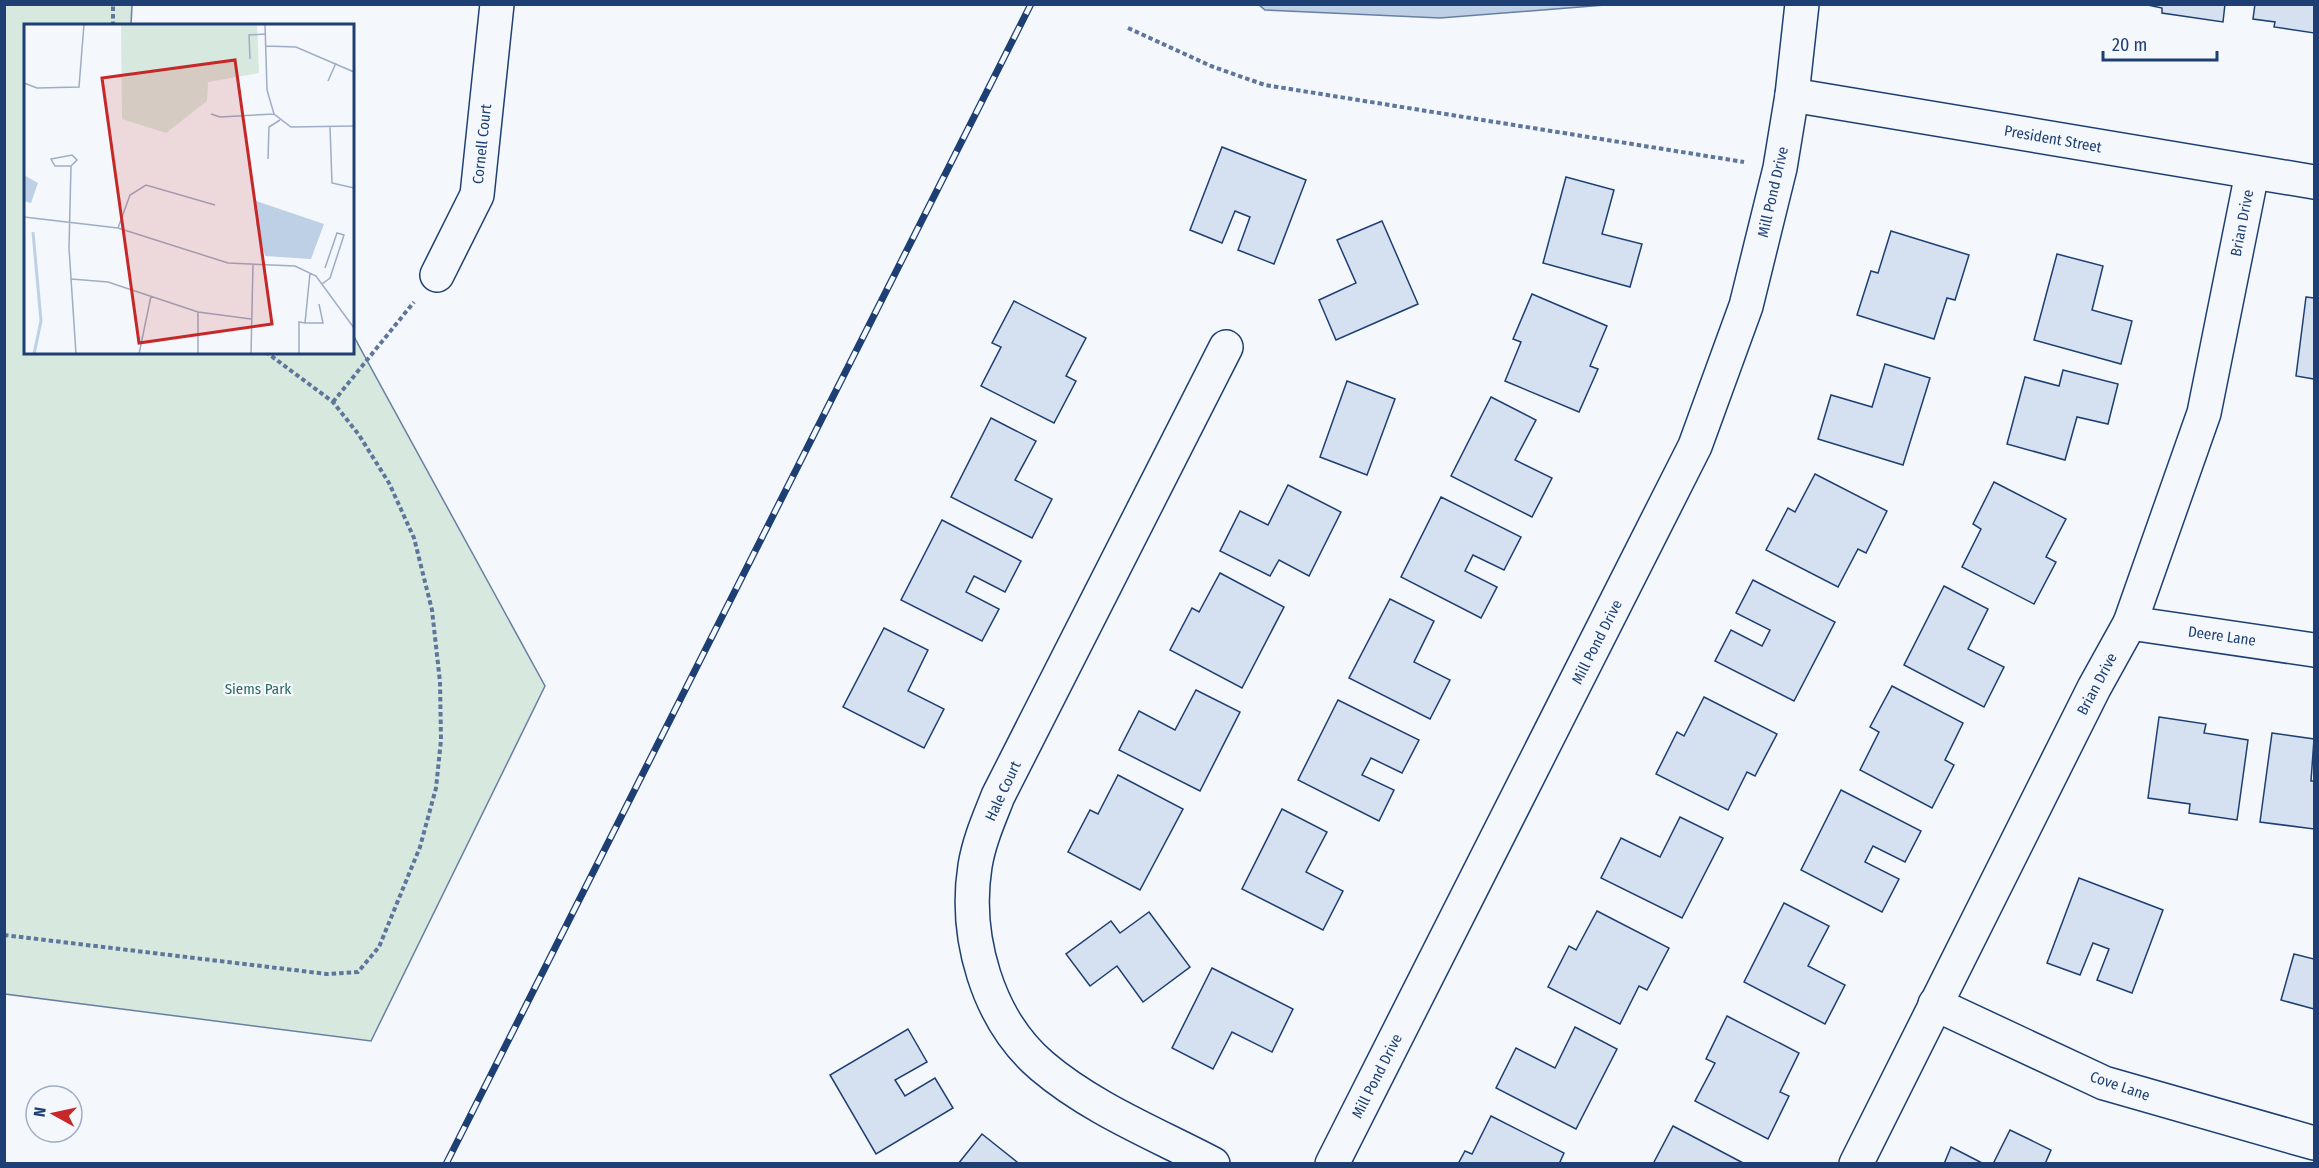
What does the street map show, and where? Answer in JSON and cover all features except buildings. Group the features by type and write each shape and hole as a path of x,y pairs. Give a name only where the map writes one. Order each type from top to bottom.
{"street":[{"name":"Cornell Court","path":"436,275 477,195 497,4"},
{"name":"Mill Pond Drive","path":"1332,1164 1695,446 1746,306 1780,168 1792,95 1802,4"},
{"name":"President Street","path":"1792,95 2314,182"},
{"name":"Brian Drive","path":"1856,1164 2094,688 2130,623 2204,413 2252,173"},
{"name":"Hale Court","path":"1213,1164 1073,1089 1042,1067 1021,1046 1001,1014 988,986 977,946 973,889 981,839 998,796 1226,347"},
{"name":"Deere Lane","path":"2130,623 2314,650"},
{"name":"Cove Lane","path":"1935,1004 2104,1083 2314,1143"}],"path":[{"path":"113,4 113,24"},
{"path":"1128,28 1211,66 1265,85 1780,168"},
{"path":"333,402 436,275"},
{"path":"4,935 327,974 358,972 379,946 420,847 436,788 441,740 440,682 432,610 414,538 389,483 359,435 333,402 269,354"}],"green space":[{"name":"Siems Park","path":"5,4 132,5 131,24 24,24 24,354 354,354 354,337 545,686 371,1041 5,994"}],"water":[{"path":"1259,5 1605,5 1440,18 1265,10"}],"railway":[{"path":"446,1164 1031,4"}]}
